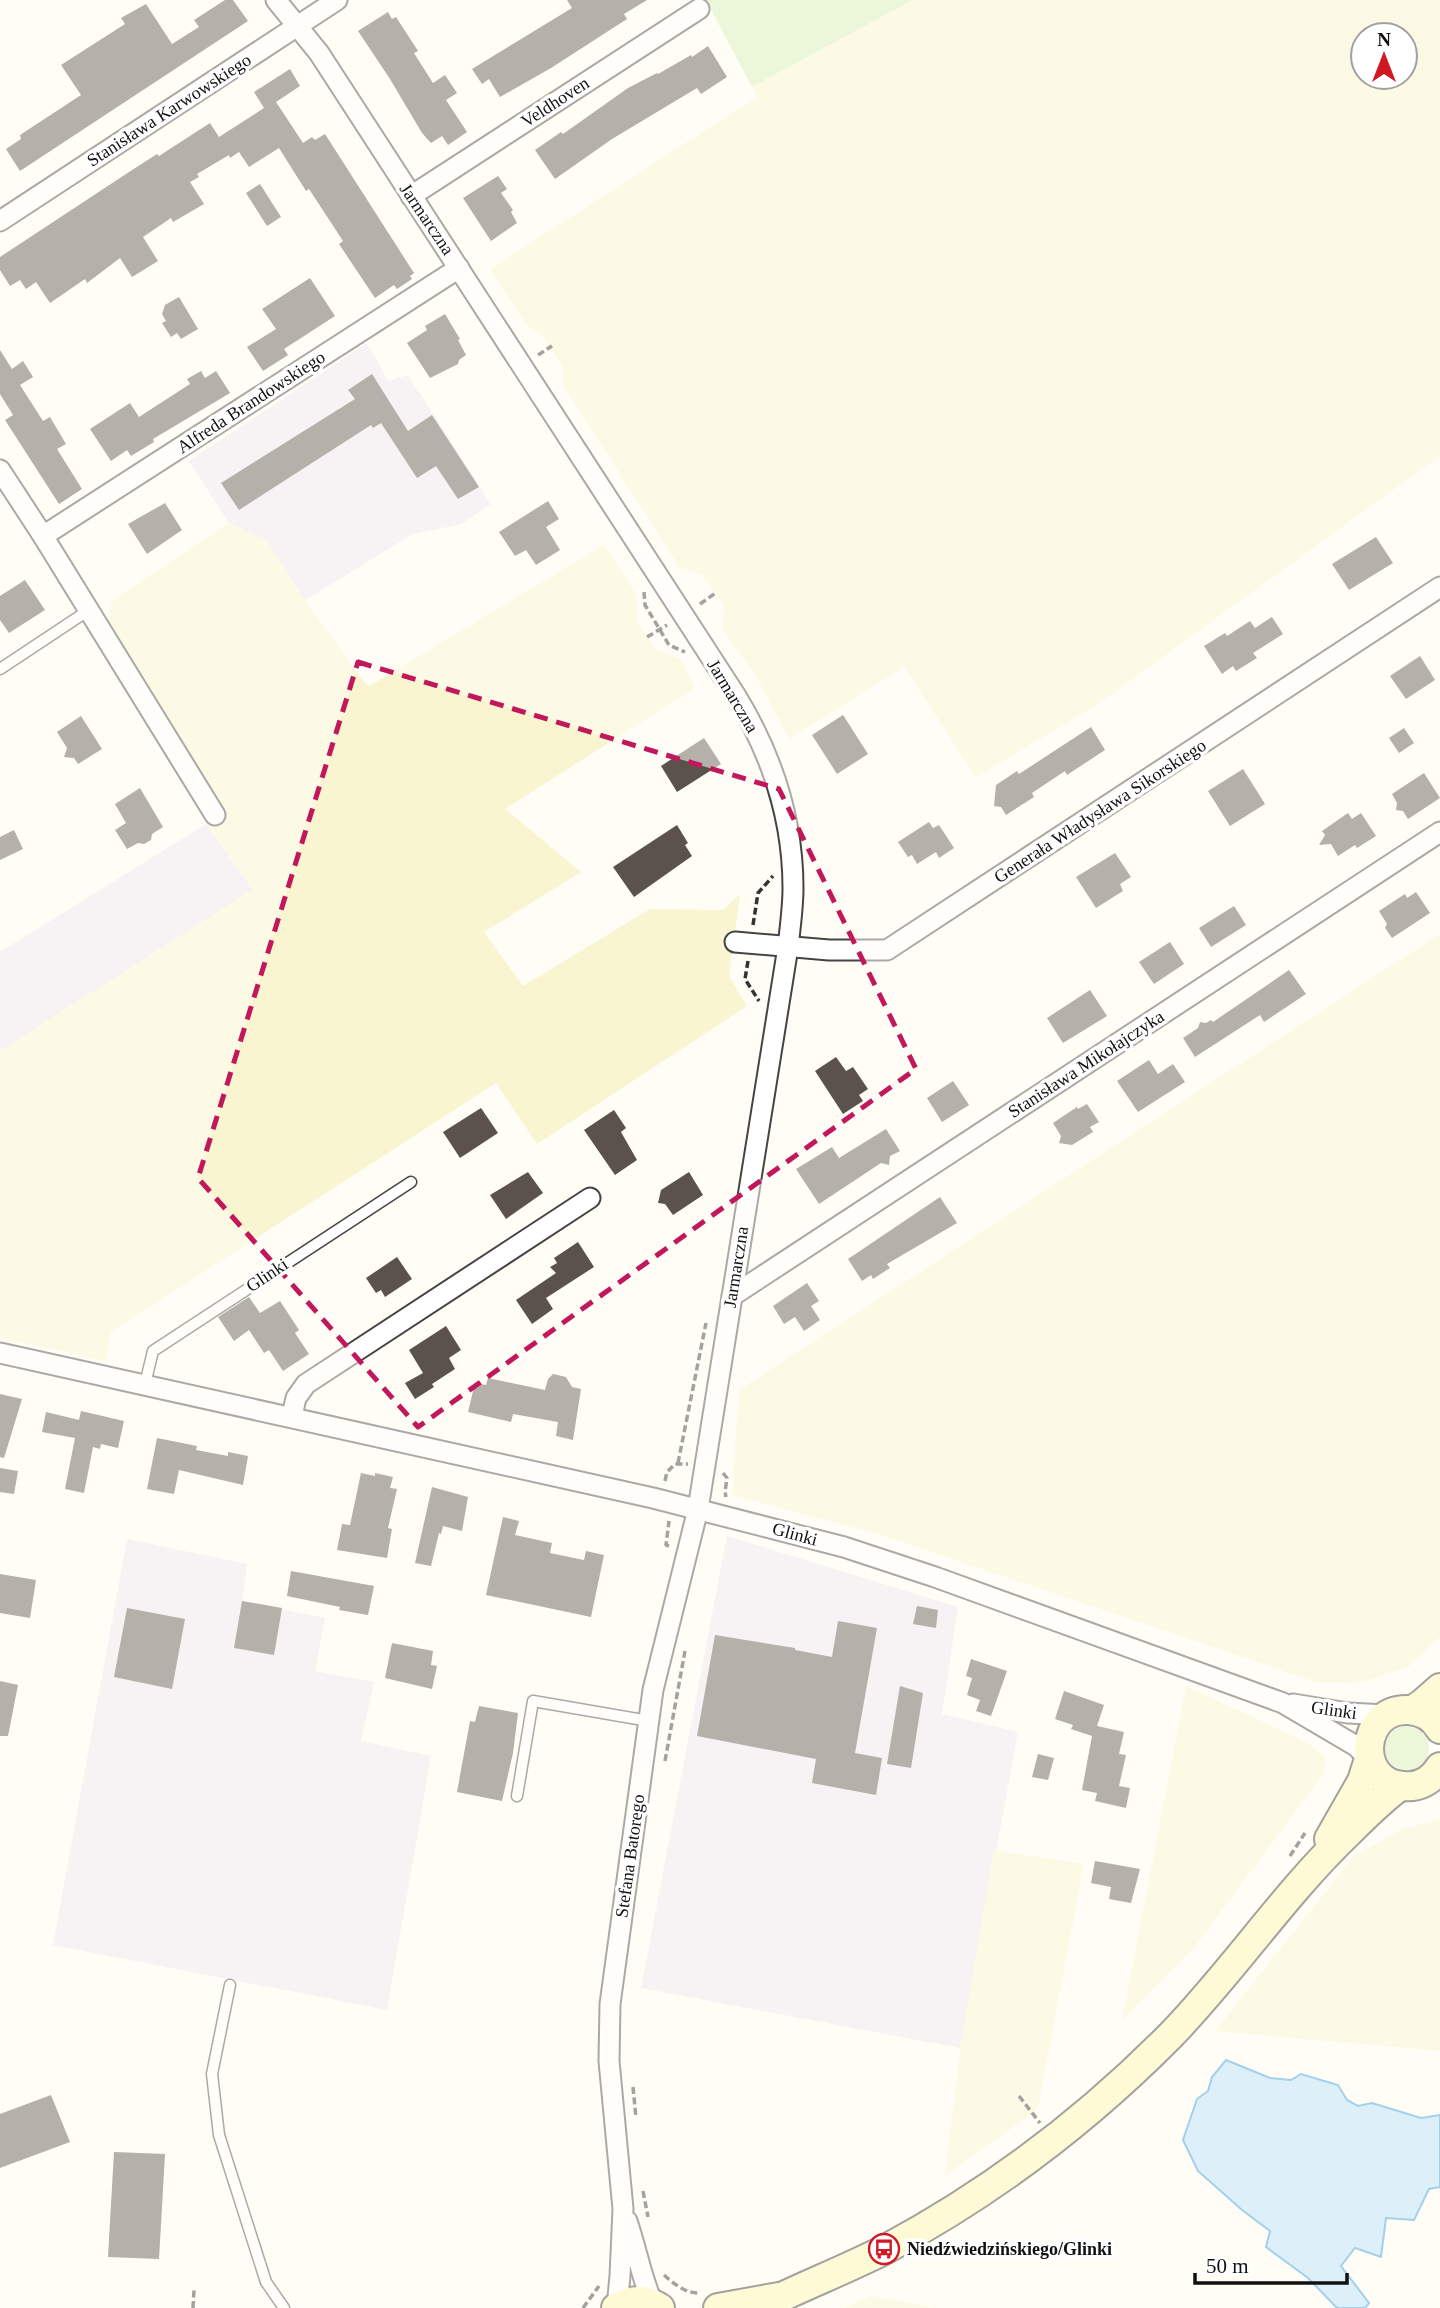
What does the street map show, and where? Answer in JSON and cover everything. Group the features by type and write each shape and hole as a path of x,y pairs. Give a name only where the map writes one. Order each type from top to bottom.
{"main road":[{"path":"711,2300 770,2302 884,2249 942,2217 996,2184 1054,2141 1099,2103 1172,2033 1204,1998 1362,1781 1369,1759 1370,1734 1376,1723 1423,1703 1440,1688"},
{"path":"1399,1713 1431,1718 1440,1729"},
{"path":"1369,1759 1381,1777 1400,1786 1422,1784 1437,1775"},
{"path":"1301,1862 1400,1786"},
{"path":"616,2308 628,2302 641,2301 657,2306"}],"street":[{"name":"Jarmarczna","path":"276,0 319,53 750,719 766,754 786,813 793,889 788,947 698,1509"},
{"name":"Stanisława Karwowskiego","path":"0,221 337,0"},
{"name":"Veldhoven","path":"411,196 699,9"},
{"name":"Alfreda Brandowskiego","path":"43,536 459,268"},
{"path":"0,470 215,815"},
{"name":"Generała Władysława Sikorskiego","path":"743,943 878,952 887,950 1440,587"},
{"name":"Stanisława Mikołajczyka","path":"732,1296 1440,832"},
{"path":"292,1416 296,1398 306,1384 590,1198"},
{"name":"Glinki","path":"0,1353 292,1416 698,1509 844,1548 935,1577 1283,1703 1348,1741 1369,1759"},
{"name":"Stefana Batorego","path":"616,2308 621,2276 623,2209 609,2061 610,2004 653,1690 698,1509"},
{"name":"Glinki","path":"1283,1703 1348,1713 1399,1713"},
{"name":"Stefana Batorego","path":"623,2209 641,2263 647,2291 657,2306"}],"lane":[{"path":"0,669 89,610"},
{"name":"Glinki","path":"145,1384 153,1351 411,1182"},
{"path":"517,1797 533,1701 649,1721"},
{"path":"230,1984 212,2074 219,2135 266,2282 284,2308"}],"path":[{"path":"636,581 644,593 645,605 669,645 687,653"},
{"path":"760,1003 746,979 743,943 758,893 773,877 772,866"},
{"path":"678,1463 707,1316"},
{"path":"669,1528 666,1545 688,1550"},
{"path":"665,1762 686,1645"},
{"path":"1301,1862 1311,1824"},
{"path":"633,2086 635,2125"},
{"path":"1019,2096 1054,2141"},
{"path":"643,2191 649,2218"},
{"path":"660,2269 681,2288 711,2300"},
{"path":"193,2308 194,2290"}],"highlighted area":[{"path":"358,662 779,789 916,1069 418,1427 198,1178"}],"shaded area":[{"path":"913,0 1440,0 1440,456 1098,704 976,777 904,667 789,739 757,678 723,630 724,606 703,575 679,567 562,383 563,368 549,345 540,333 527,326 490,269 757,97 752,87"},
{"path":"367,343 388,381 408,375 491,504 462,524 413,534 305,600 266,540 229,523 189,461"},
{"path":"229,523 266,540 305,600 368,687 604,545 636,594 638,623 656,649 681,659 695,688 505,809 581,872 484,932 523,986 650,909 723,910 740,894 729,976 747,1006 537,1144 496,1083 111,1332 105,1361 0,1338 0,1051 253,889 206,824 227,813 107,625 112,601"},
{"path":"206,824 253,890 0,1051 0,952"},
{"path":"1440,934 1440,1637 1408,1667 1363,1682 1319,1683 881,1535 732,1495 739,1390"},
{"path":"727,1536 958,1607 942,1714 1018,1732 960,2048 641,1988"},
{"path":"127,1539 247,1564 242,1601 325,1618 315,1671 374,1682 361,1741 431,1756 387,2010 53,1945"},
{"path":"1186,1686 1308,1743 1325,1757 1324,1773 1194,1948 1122,2020"},
{"path":"1440,1819 1440,2051 1215,2031 1354,1856 1403,1829"},
{"path":"994,1850 1084,1864 1038,2109 945,2176 960,2048"},
{"path":"872,2296 936,2308 844,2308"}],"green space":[{"path":"706,0 913,0 752,87"},
{"path":"1407,1726 1416,1727 1423,1732 1428,1739 1428,1757 1423,1764 1416,1769 1407,1770 1398,1769 1391,1764 1386,1757 1385,1748 1386,1739 1391,1732 1398,1727"}],"water":[{"path":"1226,2060 1270,2078 1291,2080 1301,2074 1338,2085 1347,2100 1358,2106 1372,2103 1421,2118 1440,2115 1440,2187 1429,2189 1414,2220 1386,2218 1381,2257 1355,2248 1341,2266 1369,2303 1365,2308 1337,2308 1308,2278 1266,2247 1270,2231 1198,2171 1183,2140 1197,2099 1208,2091 1212,2077"}],"building":[{"path":"225,0 233,0 248,21 20,171 6,149 21,139 20,135 81,95 61,65 125,24 121,18 146,4 172,44 199,27 194,20"},
{"path":"567,0 647,0 624,14 627,19 500,97 489,79 482,84 472,69 572,8"},
{"path":"388,12 392,19 396,17 418,51 414,53 433,83 445,75 457,93 446,100 467,132 448,145 442,136 431,143 422,133 358,31"},
{"path":"708,46 727,77 701,94 697,88 612,139 555,179 535,150 561,132 563,134 628,88 691,55 692,57"},
{"path":"290,69 300,86 276,102 303,143 312,137 315,140 325,134 414,273 410,276 412,279 397,289 394,285 375,298 339,244 343,241 309,189 306,191 279,148 249,167 239,152 197,174 199,177 190,182 204,204 173,222 171,218 143,237 158,261 132,277 120,258 87,283 85,279 50,303 36,282 26,289 20,280 10,286 0,270 0,257 157,154 159,156 210,123 219,137 264,108 254,92"},
{"path":"498,176 507,189 501,193 513,210 511,212 517,223 491,241 463,198"},
{"path":"260,184 281,217 267,226 246,193"},
{"path":"310,278 335,316 284,349 288,355 263,371 247,347 276,329 262,309"},
{"path":"179,297 198,329 181,339 177,333 171,337 162,323 166,321 162,314 165,305"},
{"path":"445,314 466,355 458,364 430,378 407,343 427,330 425,326"},
{"path":"0,350 12,369 23,361 33,377 20,385 43,421 50,417 66,444 57,449 82,489 59,504 5,420 13,415 0,394"},
{"path":"201,371 205,378 216,371 230,393 153,439 154,442 131,456 127,450 111,461 90,429 130,403 139,417 190,384 187,379"},
{"path":"372,374 408,431 432,415 479,487 458,499 436,466 417,478 381,423 373,428 371,425 239,510 221,483 355,399 348,390"},
{"path":"548,501 559,519 546,527 560,550 536,565 526,550 515,556 499,532"},
{"path":"165,503 182,530 147,554 128,524"},
{"path":"1376,537 1393,563 1349,590 1332,564"},
{"path":"25,580 45,610 9,633 0,620 0,596"},
{"path":"1272,617 1283,634 1253,653 1257,658 1236,671 1233,666 1222,674 1204,646 1225,633 1227,636 1250,621 1255,628"},
{"path":"1420,656 1435,680 1406,699 1390,676"},
{"path":"843,715 868,754 837,774 812,735"},
{"path":"81,716 102,749 78,764 74,758 64,757 67,748 57,732"},
{"path":"1091,727 1105,750 1067,775 1065,771 1032,793 1034,797 1006,815 1001,807 994,806 996,785 1017,771 1019,774"},
{"path":"1404,728 1414,743 1399,753 1389,738"},
{"path":"704,738 721,764 677,792 661,766"},
{"path":"1243,769 1265,804 1230,826 1208,791"},
{"path":"1424,773 1440,798 1408,819 1403,811 1396,810 1397,803 1392,794"},
{"path":"140,788 163,827 152,834 151,840 127,849 115,830 126,823 115,804"},
{"path":"1348,813 1352,819 1361,813 1376,836 1338,856 1331,844 1319,845 1325,835 1322,831"},
{"path":"929,822 933,828 939,825 954,848 939,858 936,852 917,864 912,855 908,857 898,842"},
{"path":"677,825 692,856 634,897 613,867"},
{"path":"14,830 23,849 0,860 0,837"},
{"path":"1115,853 1131,877 1120,884 1123,891 1096,908 1076,877"},
{"path":"1416,892 1430,913 1392,938 1379,911 1405,894 1407,898"},
{"path":"1234,906 1246,925 1211,947 1199,928"},
{"path":"1170,942 1184,964 1154,984 1139,962"},
{"path":"1289,970 1306,994 1264,1022 1260,1015 1195,1057 1183,1038 1198,1028 1200,1022 1213,1022"},
{"path":"1090,990 1107,1016 1063,1043 1047,1018"},
{"path":"836,1057 846,1071 853,1067 868,1089 859,1095 863,1101 843,1114 815,1071"},
{"path":"1149,1060 1158,1074 1173,1064 1185,1082 1138,1112 1117,1081"},
{"path":"953,1081 969,1105 942,1122 927,1098"},
{"path":"1087,1104 1099,1122 1090,1127 1093,1132 1072,1145 1059,1143 1061,1136 1053,1123 1077,1107 1078,1109"},
{"path":"481,1108 498,1133 460,1158 443,1132"},
{"path":"614,1110 626,1128 621,1132 637,1160 615,1175 584,1130"},
{"path":"886,1129 900,1151 890,1156 889,1165 881,1163 819,1204 796,1169 832,1147 839,1158"},
{"path":"528,1172 543,1193 506,1219 490,1195"},
{"path":"689,1172 703,1195 673,1215 665,1204 658,1203 661,1190"},
{"path":"940,1197 957,1223 887,1264 890,1268 873,1279 871,1275 862,1281 848,1259"},
{"path":"578,1242 594,1267 546,1298 553,1309 532,1324 516,1300 556,1273 550,1267 557,1263 554,1258"},
{"path":"397,1257 412,1279 385,1297 381,1290 376,1293 366,1278"},
{"path":"807,1283 819,1301 811,1306 820,1320 804,1331 795,1317 784,1324 773,1306"},
{"path":"249,1297 260,1313 280,1301 299,1330 295,1333 309,1354 283,1371 269,1350 264,1353 249,1330 234,1341 218,1317"},
{"path":"446,1326 461,1350 449,1358 455,1369 415,1399 405,1383 423,1373 409,1350"},
{"path":"553,1374 566,1377 572,1387 581,1389 573,1440 556,1436 558,1422 513,1414 511,1422 468,1412 475,1383 486,1385 488,1378 545,1390 548,1379"},
{"path":"0,1394 22,1399 4,1458 0,1457"},
{"path":"81,1411 124,1421 118,1448 101,1444 100,1449 93,1447 84,1493 65,1489 75,1438 42,1432 46,1412 79,1420"},
{"path":"157,1438 197,1446 196,1450 228,1456 228,1452 248,1456 243,1485 179,1470 174,1494 147,1489"},
{"path":"0,1468 18,1471 14,1494 0,1492"},
{"path":"361,1473 393,1477 390,1488 397,1489 388,1528 392,1529 387,1558 337,1550 342,1524 350,1525"},
{"path":"432,1487 468,1497 462,1531 443,1526 431,1566 415,1563"},
{"path":"503,1517 519,1521 515,1535 552,1543 550,1553 584,1560 586,1551 604,1555 591,1617 486,1595"},
{"path":"291,1571 374,1586 368,1615 287,1596"},
{"path":"0,1574 36,1580 30,1618 0,1613"},
{"path":"242,1601 282,1608 274,1655 234,1648"},
{"path":"917,1606 938,1610 936,1628 913,1624"},
{"path":"127,1608 185,1619 172,1689 114,1677"},
{"path":"838,1621 877,1628 855,1753 882,1758 876,1795 812,1783 816,1759 697,1736 715,1635 832,1657"},
{"path":"392,1643 433,1651 431,1665 437,1666 432,1689 385,1678"},
{"path":"971,1659 1007,1671 991,1716 976,1711 980,1700 967,1695 972,1678 966,1676"},
{"path":"0,1681 18,1685 8,1736 0,1736"},
{"path":"900,1686 923,1693 911,1768 887,1764"},
{"path":"1064,1691 1104,1705 1097,1726 1124,1732 1119,1754 1126,1755 1119,1786 1130,1788 1126,1808 1095,1801 1097,1793 1082,1790 1092,1736 1071,1729 1073,1725 1055,1719"},
{"path":"479,1706 518,1713 513,1753 502,1801 457,1792 470,1721 475,1722"},
{"path":"1038,1754 1054,1758 1048,1780 1032,1777"},
{"path":"1095,1861 1140,1869 1131,1903 1109,1899 1111,1887 1091,1883"},
{"path":"51,2095 70,2142 0,2168 0,2114"},
{"path":"114,2152 165,2154 159,2259 108,2257"}],"place":[{"name":"Niedźwiedzińskiego/Glinki","path":"884,2249"}]}
